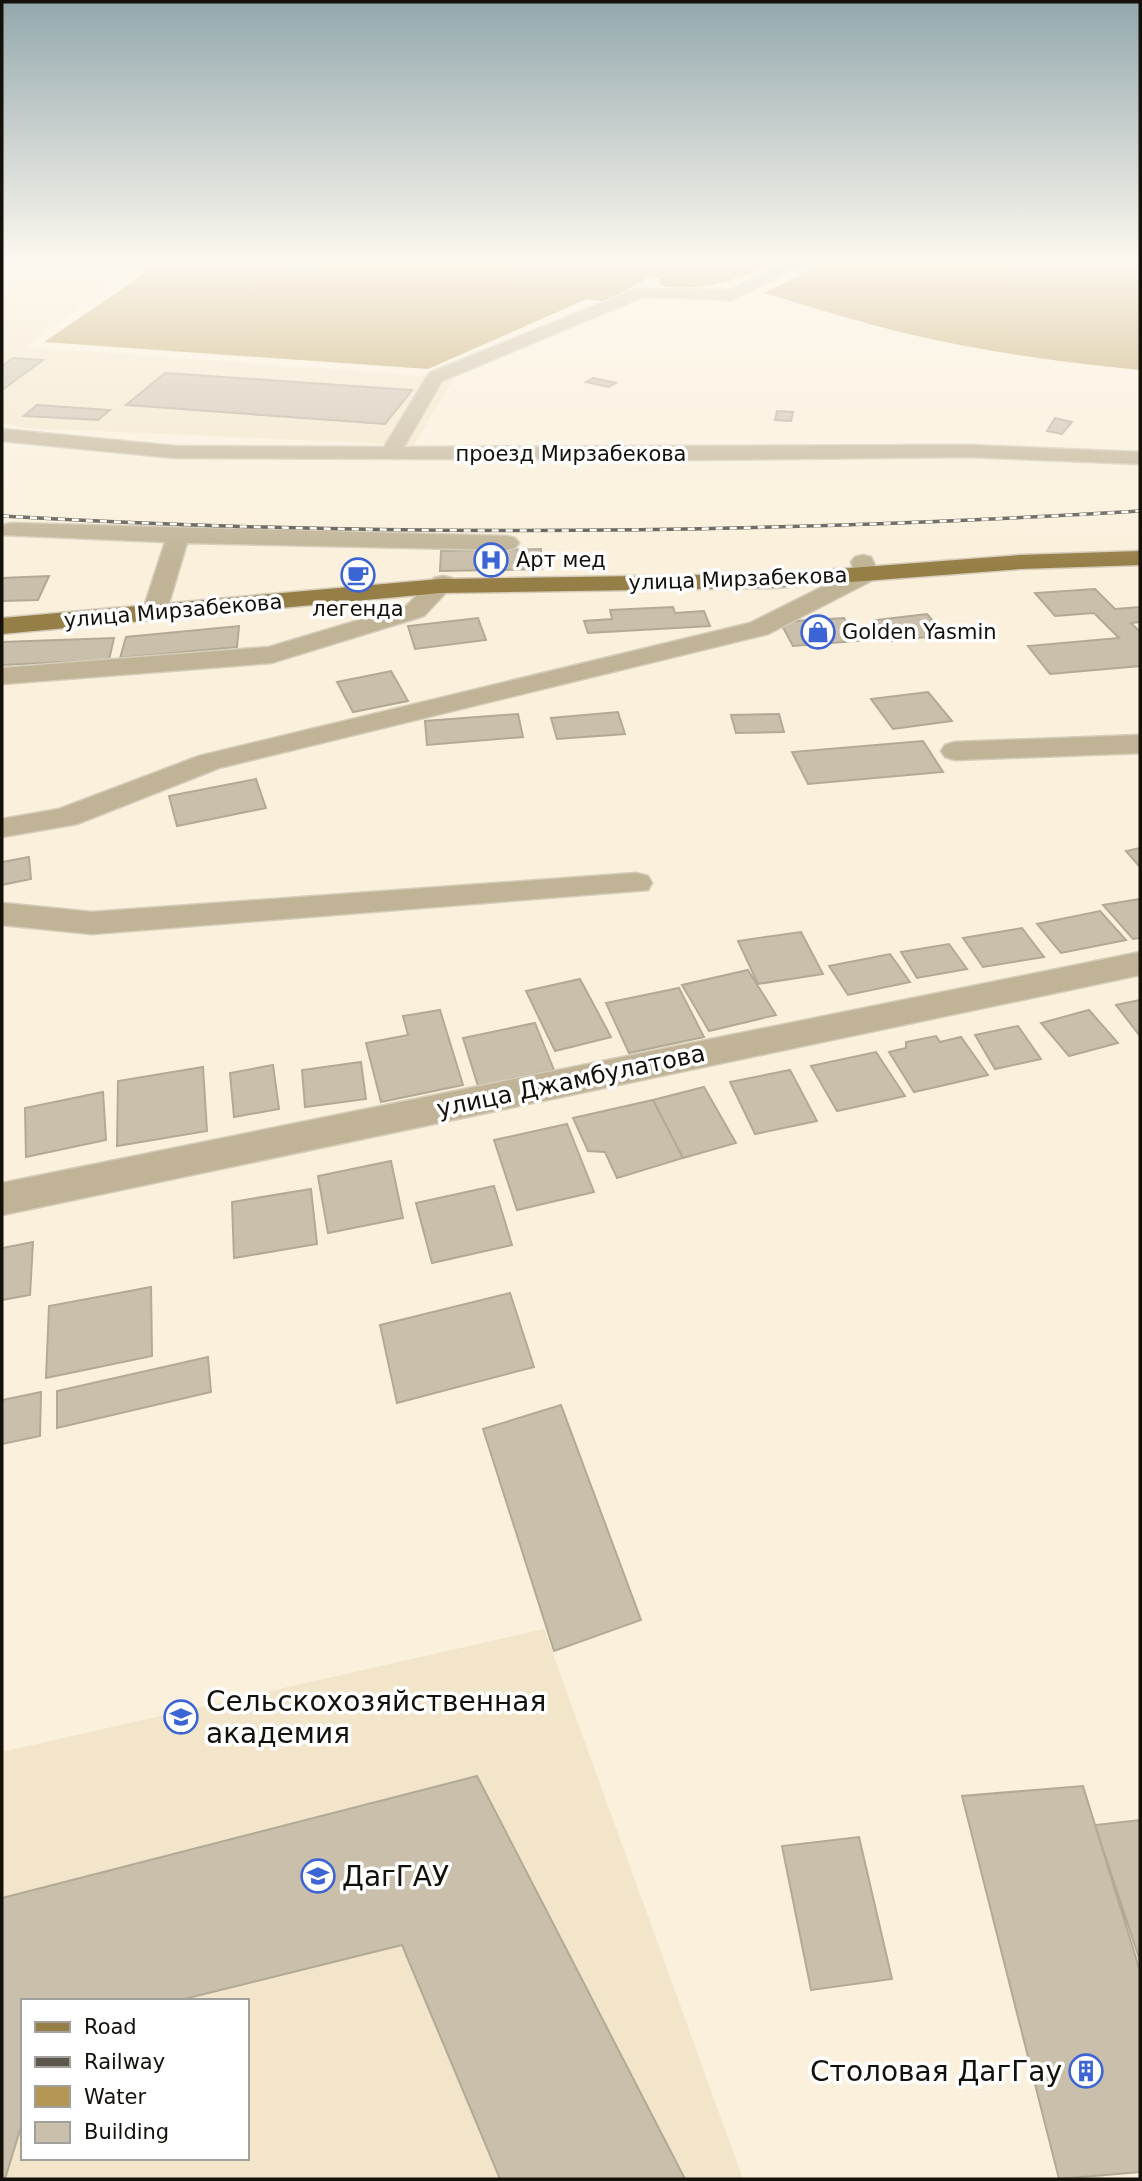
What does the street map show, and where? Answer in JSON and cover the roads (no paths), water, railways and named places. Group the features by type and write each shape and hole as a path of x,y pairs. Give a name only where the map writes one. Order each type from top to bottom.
{"main road":[{"name":"улица Мирзабекова","path":"2,626 155,608 442,584 772,582 865,568 1027,550 1140,547"},
{"name":"улица Мирзабекова","path":"865,568 1140,558"},
{"name":"улица Мирзабекова","path":"2,614 155,608"}],"street":[{"path":"390,453 435,377 467,364"},
{"name":"проезд Мирзабекова","path":"2,435 175,452 967,451 1140,458"},
{"path":"888,452 893,441 900,439 1023,440"},
{"path":"11,530 507,543"},
{"path":"155,608 178,536"},
{"path":"2,853 66,817 209,762 759,629 865,568"},
{"path":"2,676 271,655 415,611 442,584"},
{"path":"955,751 1140,744"},
{"path":"2,828 66,817"},
{"path":"2,914 92,923 636,883"},
{"name":"улица Джамбулатова","path":"2,1199 1140,963"}],"water":[{"path":"354,364 440,364 428,369"},
{"path":"1082,364 1140,364 1140,370"}],"railway":[{"path":"2,516 286,528 571,530 856,525 1140,511"}],"place":[{"name":"Арт мед","path":"491,560"},
{"name":"легенда","path":"358,575"},
{"name":"Golden Yasmin","path":"818,632"},
{"name":"Сельскохозяйственная академия","path":"181,1717"},
{"name":"ДагГАУ","path":"318,1876"},
{"name":"Столовая ДагГау","path":"1086,2071"}]}
